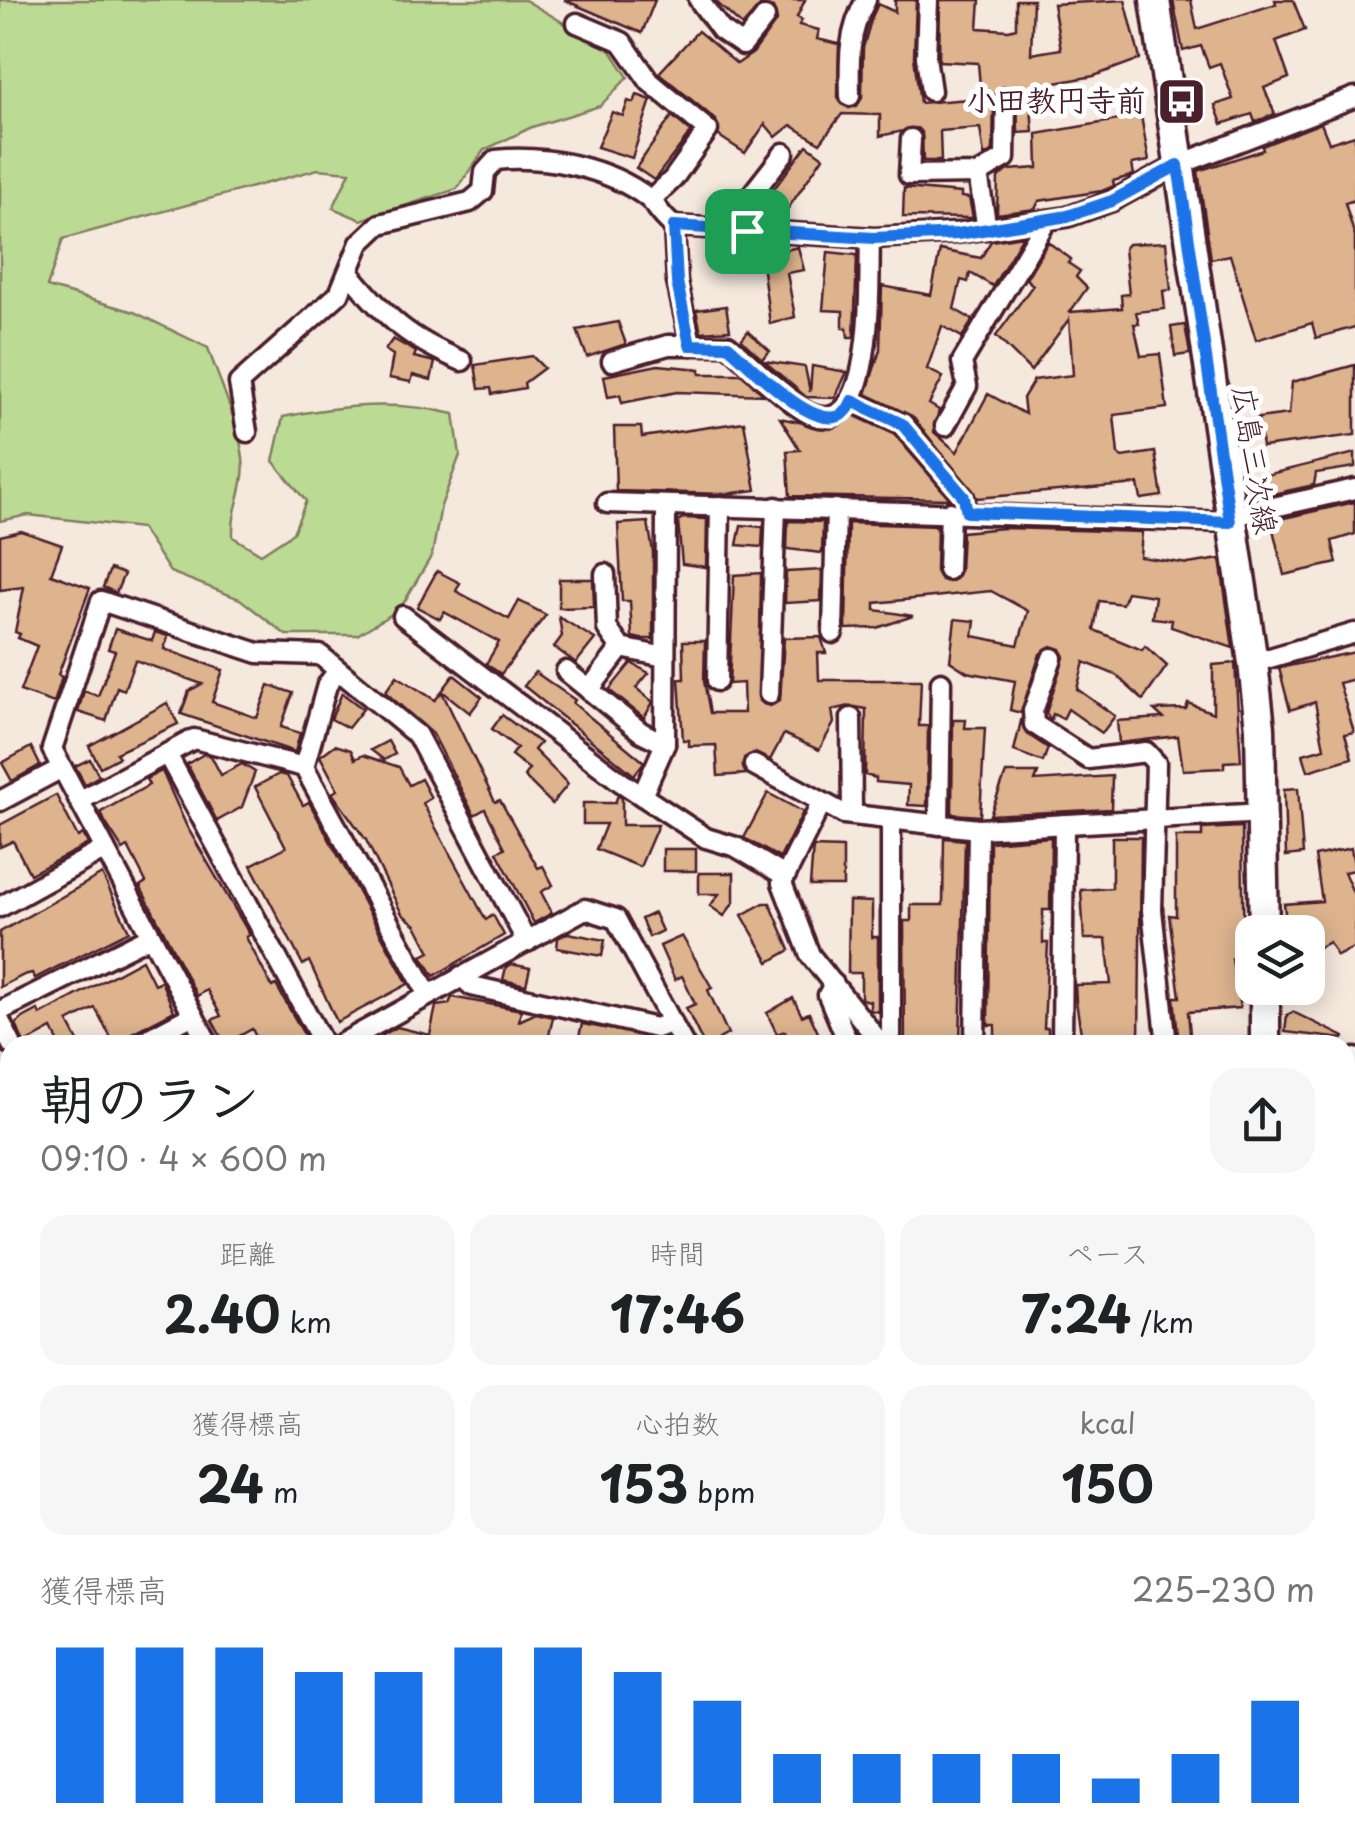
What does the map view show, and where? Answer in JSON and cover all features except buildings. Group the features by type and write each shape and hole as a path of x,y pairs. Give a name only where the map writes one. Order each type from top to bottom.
{"main road":[{"name":"広島三次線","path":"1155,0 1253,663 1264,812 1264,915"},
{"path":"1264,1005 1265,1035"}],"street":[{"path":"700,0 722,30 743,45 765,17"},
{"path":"850,96 848,48 855,19 866,0"},
{"path":"928,0 926,57 931,90"},
{"path":"577,23 622,42 658,90 708,130 673,179 651,200"},
{"path":"911,139 908,175 978,174 1005,158 1006,98"},
{"path":"247,432 239,383 340,294 360,243 380,224 470,202 483,191 485,172 496,160 524,157 593,172 651,200 660,216 674,226 870,238 1047,220 1112,201 1178,165 1355,98"},
{"path":"747,231 745,203 784,153"},
{"path":"978,174 987,229"},
{"path":"946,426 967,386 962,362 1047,220"},
{"path":"674,226 677,282 690,345"},
{"path":"612,361 668,344 728,346 806,412 824,419 840,415 852,401 865,365 870,238"},
{"path":"350,274 397,328 462,361"},
{"path":"852,401 902,424 964,497 948,570"},
{"path":"607,503 1229,520 1355,489"},
{"path":"642,796 664,744 666,505"},
{"path":"716,681 720,506"},
{"path":"769,694 776,508"},
{"path":"833,633 836,509"},
{"path":"605,574 608,628 622,648 665,657"},
{"path":"204,1035 52,749 102,601 258,654 320,656 416,736 527,942"},
{"path":"403,616 642,796 706,838 736,847 785,876"},
{"path":"1253,663 1355,634"},
{"path":"589,690 622,648"},
{"path":"1052,658 1033,711 1034,724 1088,758 1146,752 1156,763 1152,910 1166,1035"},
{"path":"566,671 641,732 664,744"},
{"path":"337,672 327,685 304,766 428,994"},
{"path":"940,824 941,682"},
{"path":"851,718 852,814"},
{"path":"79,801 194,739 304,766"},
{"path":"167,754 319,1035"},
{"path":"754,765 852,814 978,829 1264,812"},
{"path":"0,801 62,768"},
{"path":"822,802 782,883 810,955 874,1035"},
{"path":"891,819 891,1035"},
{"path":"1062,1035 1064,824"},
{"path":"974,1035 978,829"},
{"path":"0,907 105,850"},
{"path":"356,1035 585,909 616,919 679,1035"},
{"path":"0,1012 151,936"},
{"path":"462,976 472,986 656,1028 672,1022"},
{"path":"834,984 828,994 844,1035"},
{"path":"155,1035 193,1015"}],"green space":[{"path":"0,0 525,0 611,51 628,77 600,106 532,127 484,150 457,189 361,220 333,208 350,172 318,169 63,239 47,287 134,312 208,348 241,446 242,484 233,537 261,554 293,533 306,501 273,461 283,417 369,406 454,414 460,455 441,506 432,555 400,609 357,635 286,635 240,599 170,572 141,528 28,515 0,521"}],"place":[{"name":"小田教円寺前","path":"1181,101"}],"route":[{"path":"1178,165 1230,522 967,512 964,497 902,424 852,401 840,415 824,419 806,412 728,346 690,345 677,282 674,226 747,231 874,238 958,234 1068,216 1112,201 1178,165"}]}
